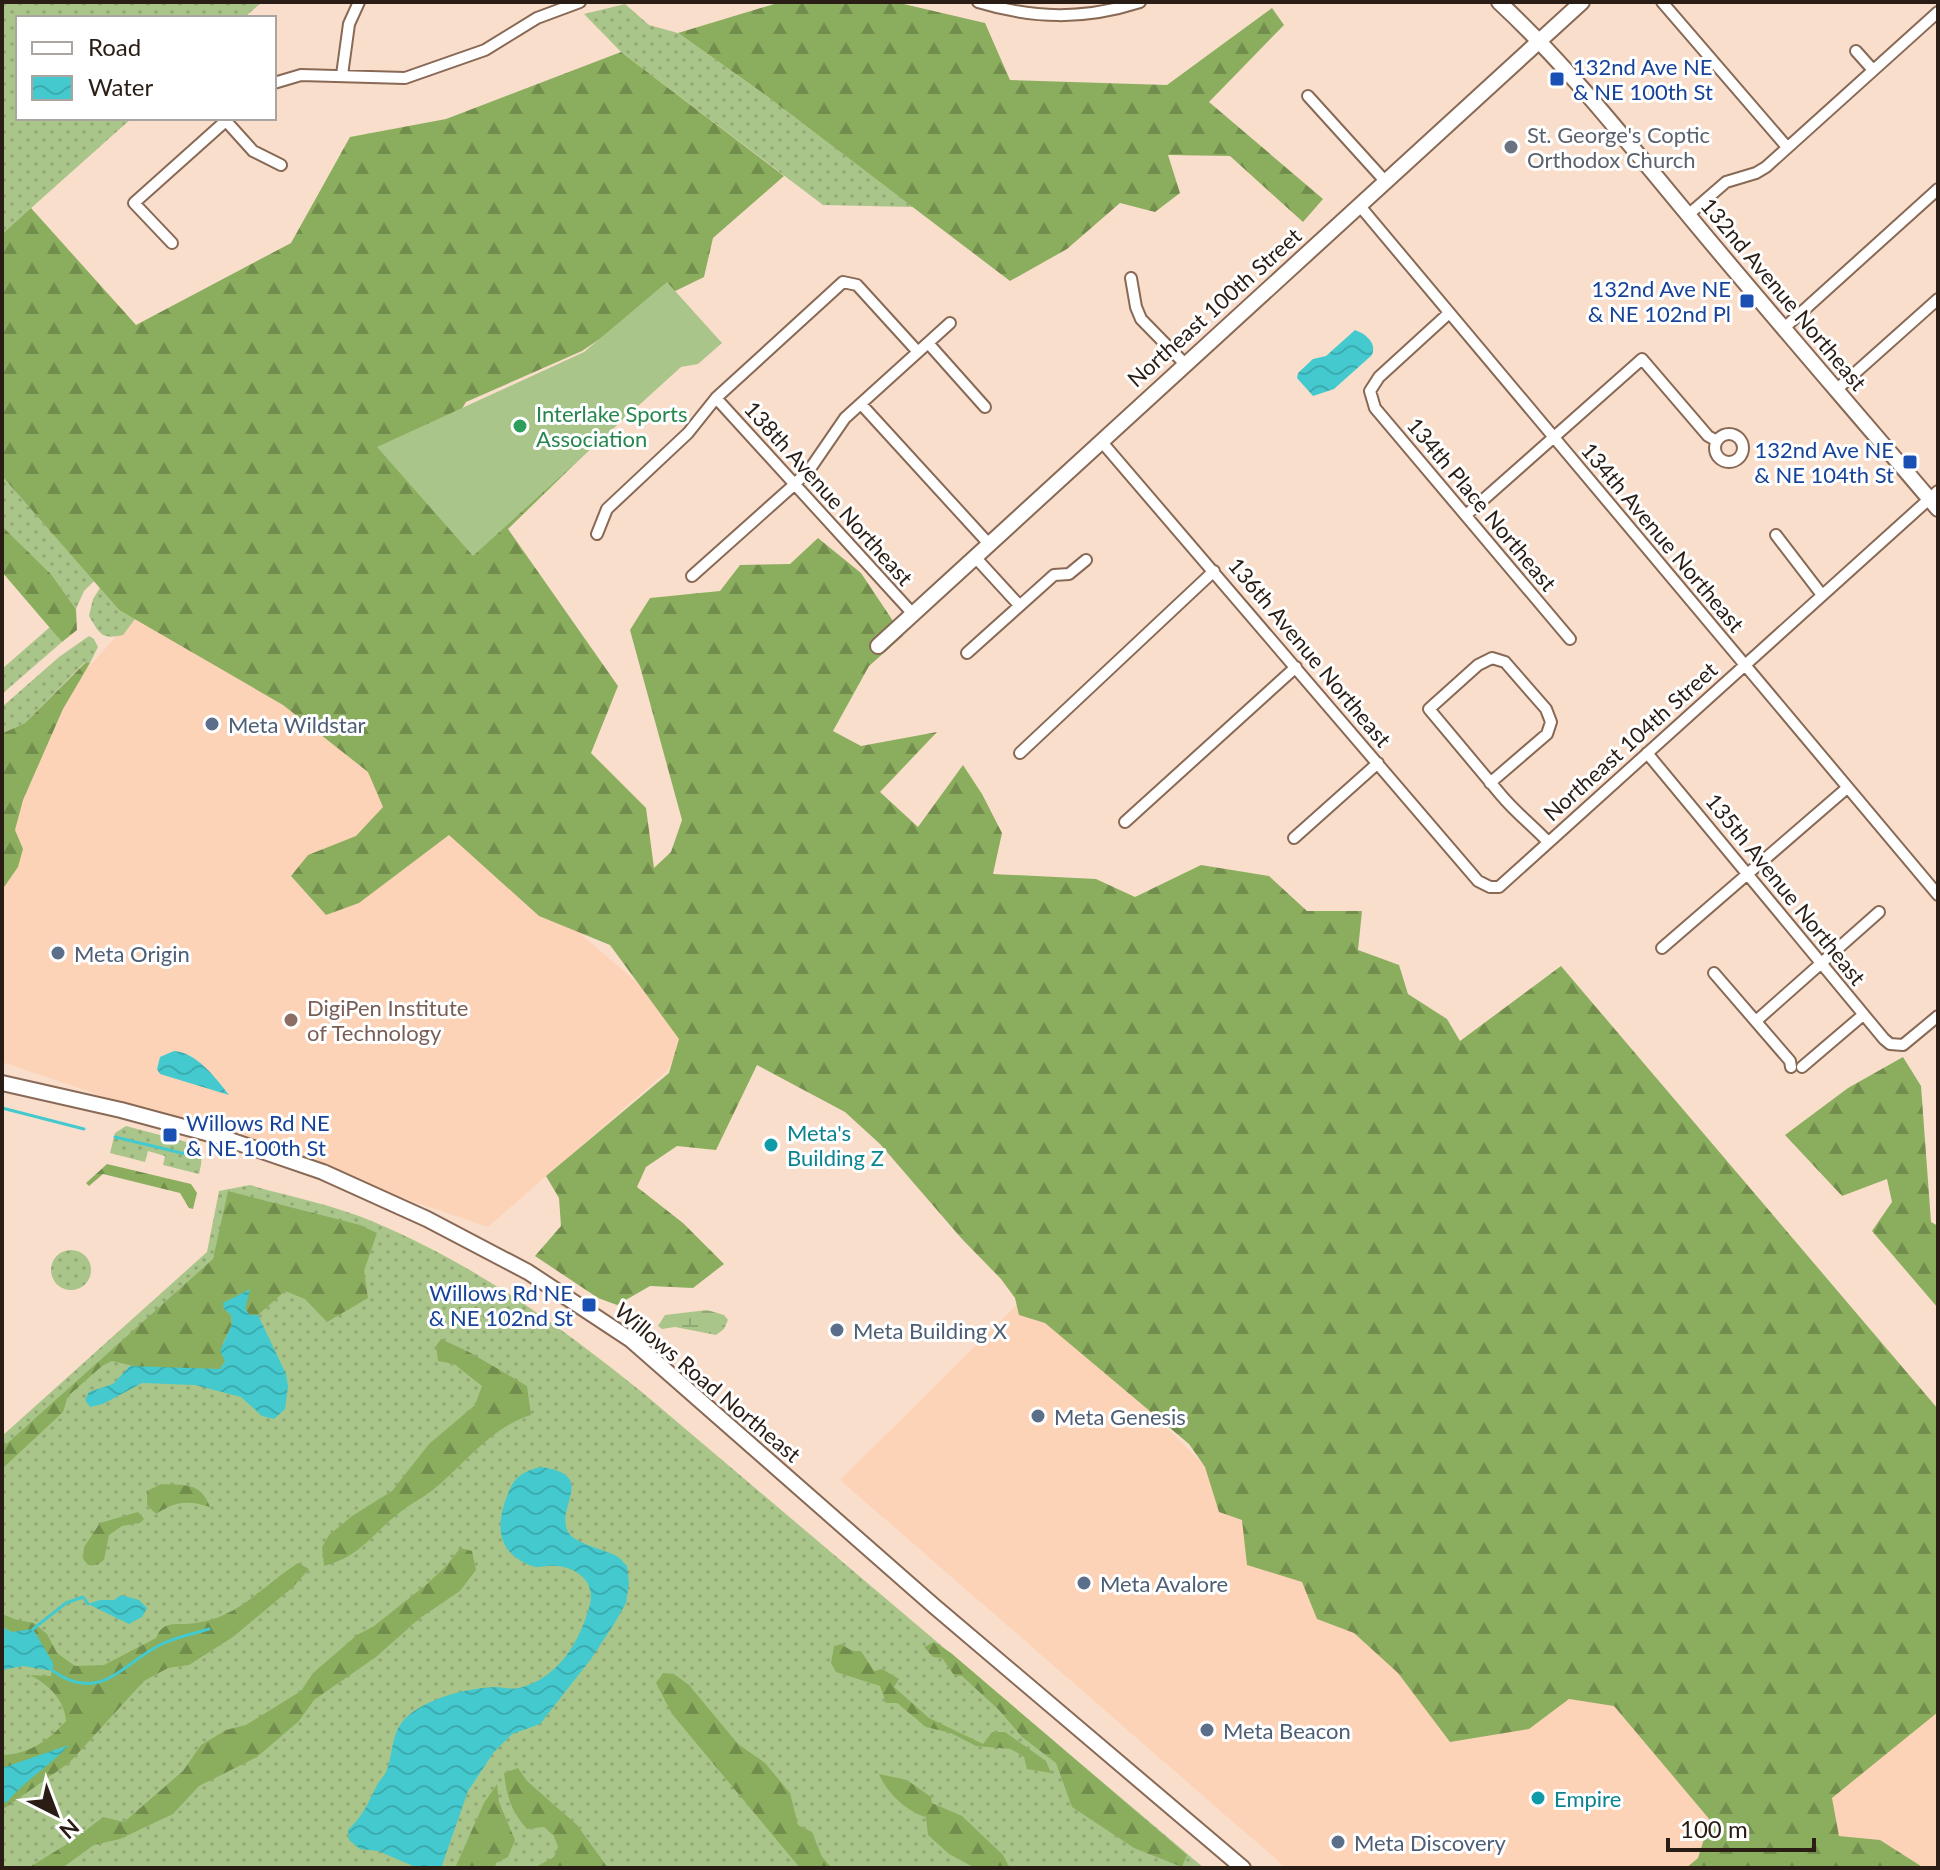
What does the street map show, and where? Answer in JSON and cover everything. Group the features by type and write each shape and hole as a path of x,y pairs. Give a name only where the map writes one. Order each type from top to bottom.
{"street":[{"path":"342,75 349,24 359,2"},
{"path":"276,82 301,75 405,78 485,50 537,18 580,2"},
{"path":"978,2 1005,10 1059,17 1091,15 1140,2"},
{"name":"132nd Avenue Northeast","path":"1499,2 1539,41 1621,134 1783,329 1935,500"},
{"name":"Northeast 100th Street","path":"878,646 1582,2"},
{"path":"1662,2 1787,147"},
{"path":"1688,215 1726,182 1756,173 1938,12"},
{"path":"1856,51 1873,70"},
{"path":"1308,96 1385,181"},
{"path":"172,243 134,203 227,120 253,151 281,165"},
{"path":"1783,329 1938,189"},
{"name":"134th Avenue Northeast","path":"1359,205 1938,895"},
{"path":"1131,278 1141,319 1185,364"},
{"path":"597,534 607,509 688,433 716,398 843,282 857,285 918,352"},
{"path":"1836,390 1938,299"},
{"name":"134th Place Northeast","path":"1448,314 1379,377 1370,391 1375,408 1570,639"},
{"path":"692,576 795,484 812,466 845,418 950,323"},
{"path":"928,343 985,407"},
{"path":"1466,515 1642,359 1708,436 1717,441"},
{"name":"138th Avenue Northeast","path":"716,398 913,614"},
{"path":"861,404 989,544"},
{"name":"136th Avenue Northeast","path":"1101,441 1478,881 1490,887"},
{"name":"Northeast 104th Street","path":"1490,887 1499,887 1822,595 1935,500"},
{"path":"1776,535 1822,595"},
{"path":"975,557 1019,605"},
{"path":"967,653 1054,575 1069,574 1086,560"},
{"path":"1020,753 1214,571"},
{"path":"1490,783 1546,735 1551,722 1546,709 1505,662 1492,658 1478,665 1429,709 1490,783 1508,804 1548,842"},
{"path":"1125,822 1296,667"},
{"name":"135th Avenue Northeast","path":"1647,753 1884,1039 1898,1046 1909,1041 1938,1016"},
{"path":"1294,838 1378,763"},
{"path":"1662,948 1847,788"},
{"path":"1756,1021 1879,912"},
{"path":"1714,973 1797,1067 1863,1015"},
{"name":"Willows Road Northeast","path":"2,1083 206,1133 323,1172 427,1219 528,1272 631,1340 934,1606 1243,1868"}],"shaded area":[{"path":"153,597 321,710 663,1005 684,1039 667,1071 488,1227 2,1062 2,876 40,719"},
{"path":"1030,1292 1457,1716 1938,1480 1938,1868 1286,1868 840,1480"}],"green space":[{"path":"2,2 262,2 246,16 16,16 16,120 130,120 2,234"},
{"path":"781,2 895,2 985,23 1010,80 1167,85 1272,8 1284,25 1209,102 1323,199 1303,222 1230,156 1168,155 1180,193 1155,212 1120,203 1067,249 1010,281 764,94 678,33"},
{"path":"625,4 649,25 678,33 913,207 823,205 621,52 584,14"},
{"path":"621,52 784,176 713,238 704,277 657,300 582,351 466,402 440,445 662,379 508,529 618,686 591,753 646,808 654,868 671,852 682,820 630,630 650,598 720,591 740,565 790,564 818,538 861,573 903,636 869,666 833,731 861,746 937,732 880,792 918,827 963,765 1002,833 993,874 1096,879 1135,897 1201,865 1269,876 1307,911 1362,911 1358,950 1399,965 1408,994 1447,1019 1460,1041 1561,966 1938,1409 1938,1712 1832,1798 1839,1836 1880,1840 1924,1868 1686,1868 1698,1858 1710,1820 1614,1706 1569,1699 1529,1729 1450,1742 1398,1673 1354,1633 1317,1619 1302,1582 1247,1565 1242,1520 1219,1512 1205,1467 1189,1444 1045,1323 1019,1315 1015,1298 1001,1279 880,1144 845,1112 757,1065 716,1150 677,1146 646,1167 637,1187 683,1223 724,1264 693,1288 650,1286 617,1305 598,1298 535,1256 561,1226 559,1198 546,1176 669,1073 679,1039 610,945 539,916 449,835 359,903 326,915 291,876 308,855 356,836 383,807 368,772 283,705 119,610 2,476 2,234 31,208 136,325 291,243 350,137 446,119"},
{"name":"Interlake Sports Association","path":"667,282 722,343 698,364 681,367 473,556 377,447 584,352"},
{"path":"2,476 94,581 84,591 76,609 51,574 2,526"},
{"path":"2,526 51,574 76,609 77,630 62,642 2,572"},
{"path":"100,588 119,610 135,619 123,635 105,636 89,616 93,599"},
{"path":"50,627 62,642 2,694 2,669"},
{"path":"89,636 98,647 90,663 85,662 25,723 3,733 2,772 2,707 59,657"},
{"path":"86,662 90,663 63,709 23,800 15,830 23,849 18,867 2,890 3,733 25,723"},
{"path":"1903,1057 1921,1086 1931,1222 1938,1226 1938,1308 1872,1231 1892,1202 1887,1179 1842,1196 1785,1135 1848,1088"},
{"path":"126,1126 194,1144 201,1158 199,1174 163,1165 165,1156 148,1151 145,1162 110,1153 115,1133"},
{"path":"107,1164 191,1184 197,1193 193,1209 189,1208 180,1193 103,1174 89,1186 86,1183"},
{"path":"250,1185 374,1222 447,1257 547,1320 643,1393 1204,1868 2,1868 2,1436 207,1252 219,1191"},
{"path":"228,1191 360,1225 377,1233 364,1271 368,1298 327,1322 305,1299 285,1291 258,1315 250,1315 245,1309 249,1290 224,1309 231,1315 232,1324 223,1343 225,1361 220,1369 142,1368 112,1361 68,1396 63,1412 2,1469 2,1448 213,1259"},
{"path":"71,1250 85,1256 91,1270 85,1284 71,1290 57,1284 51,1270 57,1256"},
{"path":"707,1310 724,1315 728,1320 724,1329 716,1335 658,1326 665,1315"},
{"path":"441,1339 527,1386 531,1415 491,1437 434,1489 399,1513 357,1551 324,1566 322,1547 329,1535 352,1516 392,1491 429,1444 475,1405 482,1386 454,1364 438,1361 436,1346"},
{"path":"161,1484 191,1486 202,1493 210,1507 182,1503 156,1514 147,1505 147,1491"},
{"path":"138,1512 144,1519 140,1523 122,1526 109,1535 104,1560 97,1565 88,1565 83,1559 84,1547 100,1523"},
{"path":"460,1548 472,1551 476,1570 460,1591 420,1618 376,1657 314,1700 299,1721 257,1757 199,1786 173,1814 120,1839 94,1845 62,1868 28,1868 72,1841 103,1817 124,1822 183,1771 201,1745 226,1730 246,1725 301,1691 313,1673 357,1635 374,1626 427,1584"},
{"path":"298,1563 309,1569 293,1587 233,1637 189,1665 168,1668 144,1681 69,1763 2,1810 2,1755 37,1745 66,1721 62,1706 54,1694 30,1675 51,1676 53,1663 26,1631 12,1632 2,1627 2,1614 34,1623 47,1634 57,1653 75,1666 104,1665 156,1638 161,1629 168,1625 204,1622 233,1610"},
{"path":"934,1642 951,1653 1187,1855 1182,1867 1134,1848 1072,1807 1056,1763 1022,1737 999,1710 962,1676 954,1675 942,1658 933,1657 924,1647"},
{"path":"841,1644 852,1651 861,1651 874,1671 882,1669 899,1679 894,1687 929,1718 983,1744 992,1732 1005,1732 1046,1761 1051,1773 1027,1769 1024,1757 1011,1749 976,1746 951,1733 926,1727 897,1703 886,1703 880,1686 836,1672 831,1663 834,1646"},
{"path":"663,1673 674,1674 689,1685 738,1744 765,1763 790,1793 798,1825 812,1832 822,1857 832,1868 800,1868 672,1714 656,1683"},
{"path":"518,1768 527,1781 577,1825 608,1868 534,1868 554,1857 558,1847 554,1836 544,1827 527,1829 513,1810 504,1773"},
{"path":"879,1774 907,1780 931,1797 932,1803 962,1816 1003,1855 1010,1868 975,1868 949,1854 928,1835 926,1817 898,1800"},
{"path":"497,1784 499,1802 515,1840 508,1857 496,1863 495,1868 455,1868 484,1803"}],"water":[{"path":"1355,330 1370,340 1372,355 1334,389 1313,396 1297,378 1298,373 1313,359 1326,356"},
{"path":"174,1051 198,1061 229,1095 160,1074 157,1069 160,1057"},
{"path":"250,1289 245,1309 250,1315 258,1315 286,1374 285,1409 274,1419 262,1416 241,1397 195,1385 142,1383 103,1404 90,1407 85,1400 89,1392 113,1384 130,1366 220,1369 225,1361 220,1351 232,1324 231,1315 224,1309 223,1303"},
{"path":"541,1467 558,1471 571,1484 565,1520 570,1535 619,1557 627,1566 629,1583 626,1603 591,1659 540,1724 512,1734 494,1752 468,1791 441,1868 418,1868 378,1851 360,1849 349,1840 348,1830 386,1772 398,1728 409,1715 427,1703 456,1693 495,1687 516,1689 533,1683 556,1667 581,1631 591,1595 581,1575 558,1566 534,1567 520,1560 511,1553 501,1535 502,1514 511,1486 522,1474"},
{"path":"121,1595 139,1600 147,1608 142,1617 129,1624 88,1604 114,1600"},
{"path":"2,1627 12,1632 33,1629 53,1663 53,1671 23,1666 2,1670"},
{"path":"69,1745 7,1802 2,1803 2,1768"}],"waterway":[{"path":"2,1108 84,1129"},
{"path":"115,1137 190,1155"},
{"path":"33,1629 66,1603 83,1597 88,1604"},
{"path":"53,1671 84,1684 97,1682 110,1678 166,1642 209,1629"}],"place":[{"name":"132nd Ave NE & NE 100th St","path":"1557,79"},
{"name":"St. George's Coptic Orthodox Church","path":"1511,147"},
{"name":"132nd Ave NE & NE 102nd Pl","path":"1747,301"},
{"name":"Interlake Sports Association","path":"520,426"},
{"name":"132nd Ave NE & NE 104th St","path":"1910,462"},
{"name":"Meta Wildstar","path":"212,724"},
{"name":"Meta Origin","path":"58,953"},
{"name":"DigiPen Institute of Technology","path":"291,1020"},
{"name":"Willows Rd NE & NE 100th St","path":"170,1135"},
{"name":"Meta's Building Z","path":"771,1145"},
{"name":"Willows Rd NE & NE 102nd St","path":"589,1305"},
{"name":"Meta Building X","path":"837,1330"},
{"name":"Meta Genesis","path":"1038,1416"},
{"name":"Meta Avalore","path":"1084,1583"},
{"name":"Meta Beacon","path":"1207,1730"},
{"name":"Empire","path":"1538,1798"},
{"name":"Meta Discovery","path":"1338,1842"}]}
